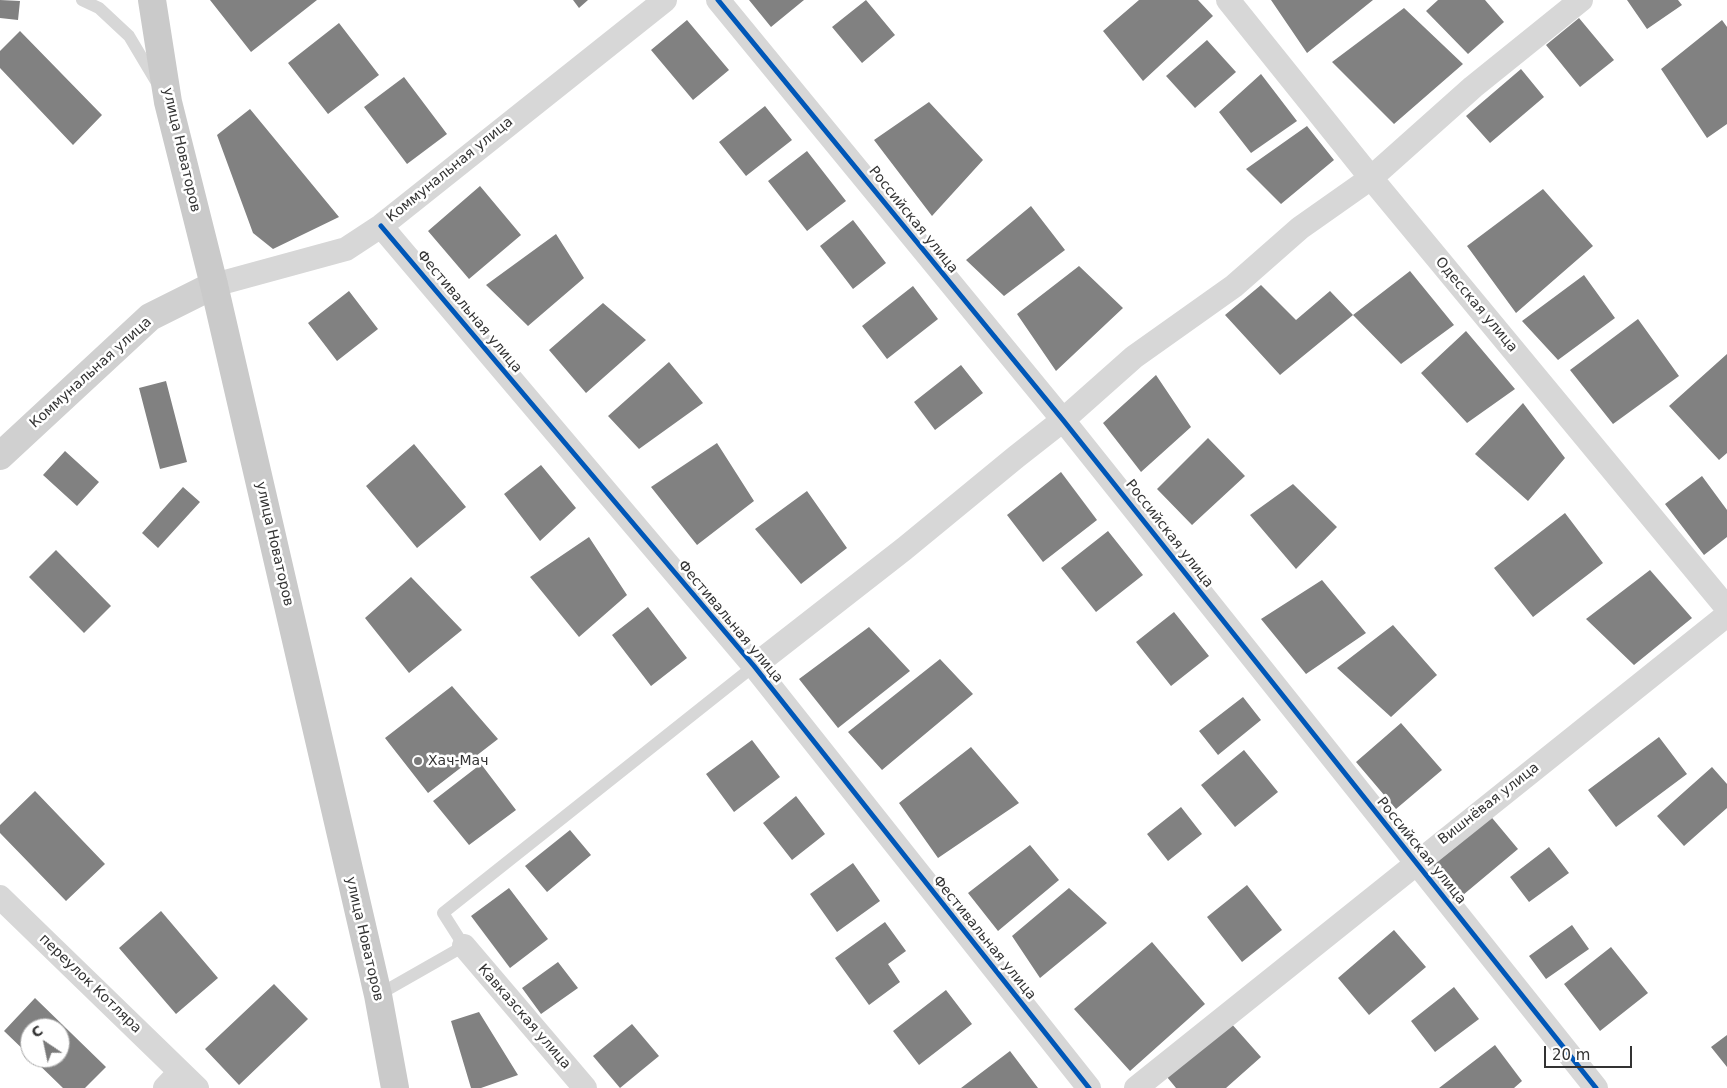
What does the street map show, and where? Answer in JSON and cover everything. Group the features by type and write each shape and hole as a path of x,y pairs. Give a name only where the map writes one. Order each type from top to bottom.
{"main road":[{"name":"улица Новаторов","path":"152,0 168,102 214,285 378,995 395,1088"},
{"name":"Коммунальная улица","path":"0,456 150,316 214,285"}],"street":[{"name":"Коммунальная улица","path":"214,285 346,249 381,226 665,0"},
{"name":"Российская улица","path":"718,0 1063,420 1596,1088"},
{"name":"Одесская улица","path":"1228,0 1371,178 1727,608"},
{"path":"754,666 904,549 1063,420 1134,357 1234,286 1300,228 1371,178 1473,87 1581,0"},
{"name":"Фестивальная улица","path":"381,226 754,666 1089,1088"},
{"name":"Вишнёвая улица","path":"1136,1088 1727,615"},
{"name":"переулок Котляра","path":"0,897 181,1083"},
{"name":"Кавказская улица","path":"464,946 585,1088"}],"lane":[{"path":"82,0 99,8 129,36 168,102"},
{"path":"378,995 464,946 443,913 754,666"}],"building":[{"path":"0,0 20,1 18,20 0,18"},
{"path":"210,0 317,0 251,52"},
{"path":"573,0 588,0 579,8"},
{"path":"749,0 804,0 771,27"},
{"path":"866,0 895,35 862,63 832,27"},
{"path":"1139,0 1198,0 1213,16 1143,81 1103,31"},
{"path":"1271,0 1373,0 1307,53"},
{"path":"1438,0 1485,0 1504,22 1468,54 1426,11"},
{"path":"1627,0 1678,0 1682,5 1647,29"},
{"path":"1404,8 1463,64 1394,124 1332,62"},
{"path":"1579,18 1614,60 1580,87 1546,45"},
{"path":"687,20 729,70 693,100 651,50"},
{"path":"1722,20 1727,27 1727,124 1707,138 1661,69"},
{"path":"339,23 379,75 328,114 288,63"},
{"path":"20,31 102,115 73,145 0,68 0,51"},
{"path":"1207,40 1236,72 1195,108 1166,76"},
{"path":"1521,69 1544,97 1490,143 1466,116"},
{"path":"1261,74 1297,121 1251,153 1219,112"},
{"path":"404,77 447,134 407,164 364,107"},
{"path":"929,102 983,160 932,216 874,140"},
{"path":"765,106 792,140 746,176 719,142"},
{"path":"250,109 339,217 273,249 253,233 217,135"},
{"path":"1307,126 1334,160 1281,204 1246,169"},
{"path":"807,151 846,201 807,231 768,181"},
{"path":"480,186 521,235 469,279 428,231"},
{"path":"1543,189 1593,246 1516,313 1467,246"},
{"path":"1031,206 1065,250 1004,296 966,260"},
{"path":"853,220 886,263 853,289 820,246"},
{"path":"556,234 584,278 528,326 486,285"},
{"path":"1079,266 1123,308 1056,371 1017,314"},
{"path":"1410,271 1454,325 1401,364 1353,315"},
{"path":"1584,275 1615,318 1558,360 1522,321"},
{"path":"1261,285 1296,320 1330,291 1353,315 1280,375 1225,315"},
{"path":"913,286 938,319 887,359 862,326"},
{"path":"349,291 378,329 337,361 308,323"},
{"path":"603,303 646,340 586,393 549,350"},
{"path":"1638,319 1679,376 1613,424 1570,370"},
{"path":"1466,331 1515,389 1467,423 1421,373"},
{"path":"1727,354 1727,453 1719,460 1669,406"},
{"path":"669,362 703,403 639,449 608,416"},
{"path":"961,365 983,393 935,430 914,402"},
{"path":"1156,375 1191,427 1141,472 1103,423"},
{"path":"166,381 187,462 160,469 139,388"},
{"path":"1523,403 1565,458 1528,501 1475,454"},
{"path":"1208,438 1245,476 1192,525 1157,489"},
{"path":"717,443 754,501 697,545 651,487"},
{"path":"414,444 466,507 417,548 366,486"},
{"path":"65,451 99,482 77,506 43,475"},
{"path":"541,465 576,508 540,541 504,494"},
{"path":"1061,472 1097,520 1043,562 1007,515"},
{"path":"1702,476 1727,510 1727,537 1704,555 1665,504"},
{"path":"1293,484 1337,527 1296,569 1250,515"},
{"path":"183,487 200,502 158,548 142,533"},
{"path":"807,491 847,548 801,584 755,529"},
{"path":"1565,513 1603,563 1533,617 1494,568"},
{"path":"1108,531 1143,575 1096,612 1061,568"},
{"path":"589,537 627,595 579,637 530,577"},
{"path":"56,550 111,606 84,633 29,577"},
{"path":"1650,570 1692,618 1634,665 1586,619"},
{"path":"411,577 462,630 409,673 365,618"},
{"path":"1322,580 1366,633 1306,674 1261,619"},
{"path":"648,607 687,658 651,686 612,635"},
{"path":"1174,612 1209,656 1171,686 1136,642"},
{"path":"1393,625 1437,675 1391,717 1337,668"},
{"path":"869,627 910,671 838,728 799,679"},
{"path":"940,659 973,694 882,770 848,732"},
{"path":"452,686 498,739 428,793 385,738"},
{"path":"1243,697 1261,720 1218,755 1199,731"},
{"path":"1401,723 1442,770 1396,809 1356,762"},
{"path":"1659,737 1687,774 1616,827 1588,790"},
{"path":"752,740 780,777 734,812 706,774"},
{"path":"971,747 1019,803 938,858 899,803"},
{"path":"1244,750 1278,792 1235,827 1201,785"},
{"path":"481,764 516,810 469,845 433,801"},
{"path":"1712,767 1727,784 1727,808 1684,846 1657,816"},
{"path":"35,791 105,864 66,901 0,833 0,825"},
{"path":"796,796 825,834 792,860 763,823"},
{"path":"1181,807 1202,834 1168,861 1147,834"},
{"path":"1488,813 1518,849 1457,900 1427,864"},
{"path":"570,830 591,855 547,892 525,866"},
{"path":"1030,845 1059,880 998,931 968,893"},
{"path":"1549,847 1569,873 1529,902 1510,877"},
{"path":"853,863 880,901 837,932 810,894"},
{"path":"1247,885 1282,930 1242,962 1207,917"},
{"path":"509,888 548,939 510,968 471,916"},
{"path":"1069,888 1107,923 1040,978 1012,936"},
{"path":"161,911 218,978 176,1014 119,948"},
{"path":"885,922 906,951 888,964 900,982 869,1005 835,958"},
{"path":"1572,925 1589,949 1546,979 1529,956"},
{"path":"1394,930 1426,967 1369,1015 1338,978"},
{"path":"1152,942 1205,1004 1130,1071 1074,1009"},
{"path":"1611,947 1648,993 1600,1031 1564,984"},
{"path":"558,962 578,988 541,1014 522,988"},
{"path":"274,984 308,1019 239,1085 205,1049"},
{"path":"1454,987 1479,1019 1435,1052 1411,1021"},
{"path":"946,990 972,1024 919,1065 893,1031"},
{"path":"35,998 56,1018 20,1018 20,1046 4,1031"},
{"path":"479,1012 518,1075 481,1088 471,1088 451,1021"},
{"path":"1230,1022 1261,1057 1226,1088 1176,1088 1167,1077"},
{"path":"632,1024 659,1056 620,1088 593,1056"},
{"path":"70,1032 106,1067 85,1088 63,1088 42,1068 70,1068"},
{"path":"1727,1035 1727,1067 1711,1047"},
{"path":"1495,1045 1522,1081 1514,1088 1439,1088"},
{"path":"1010,1051 1038,1088 961,1088"}],"cycle path":[{"path":"718,0 1063,420 1596,1088"},
{"path":"381,226 754,666 1089,1088"}],"place":[{"name":"Хач-Мач","path":"418,761"}]}
